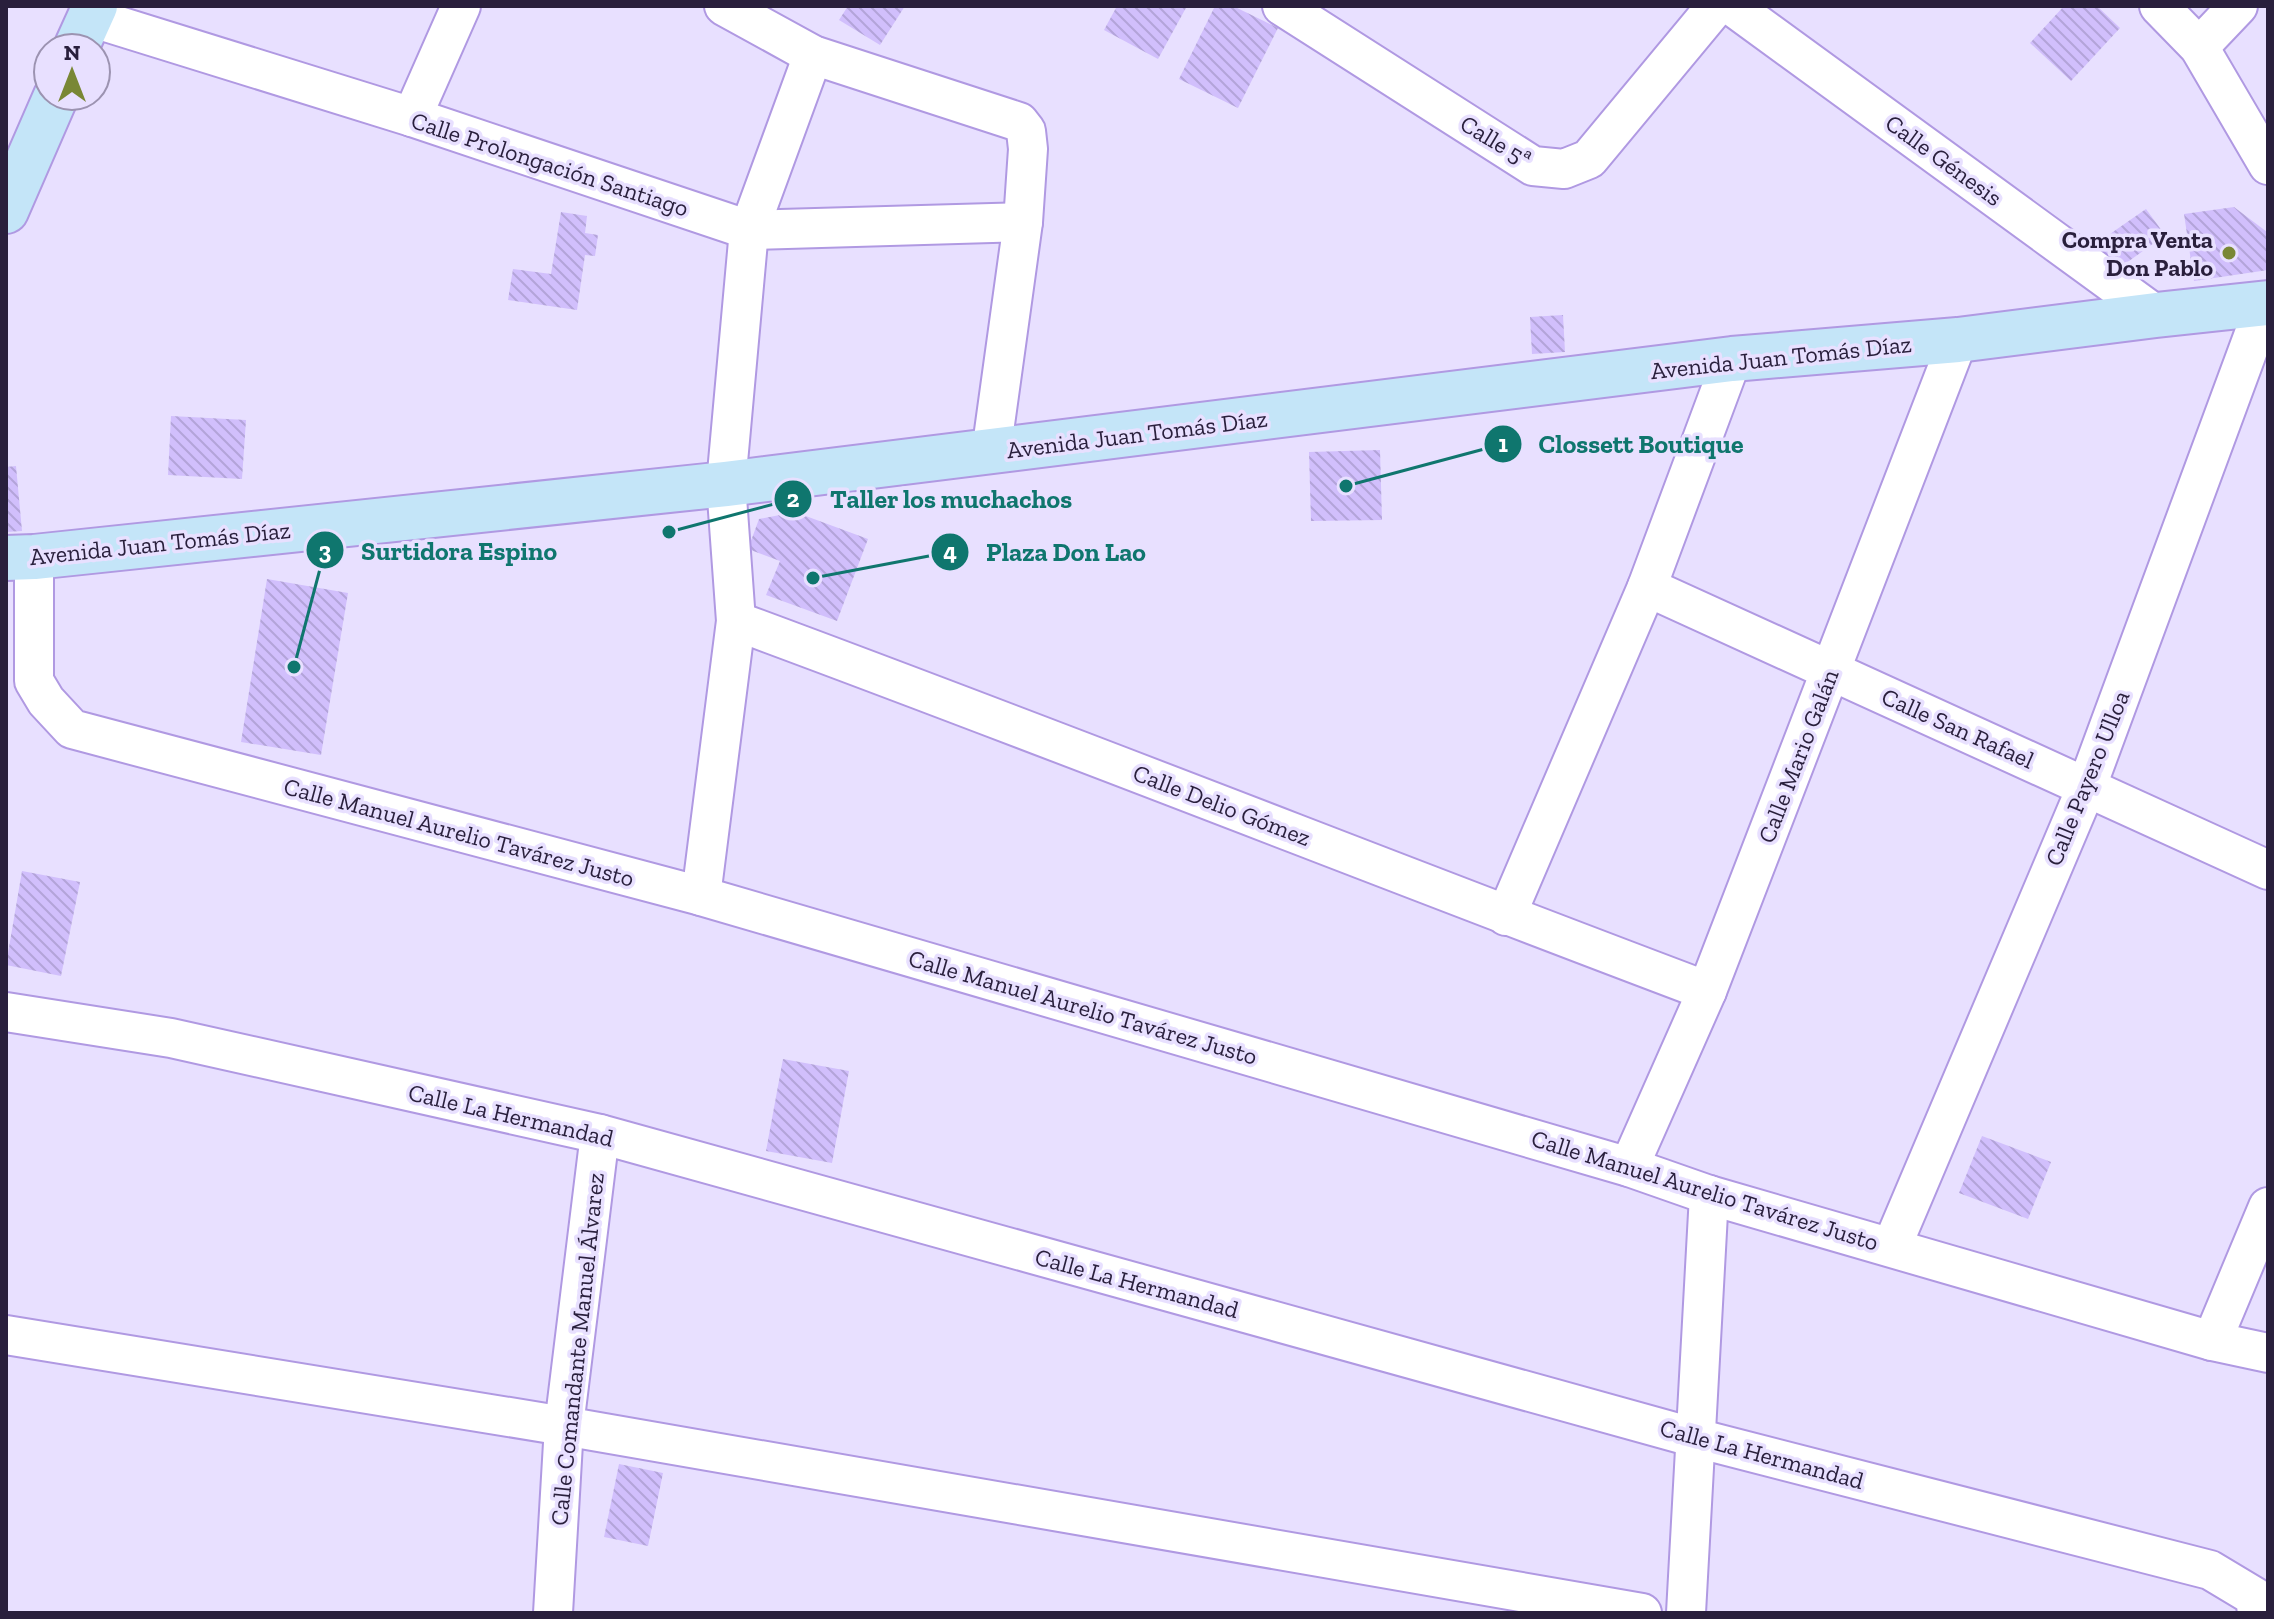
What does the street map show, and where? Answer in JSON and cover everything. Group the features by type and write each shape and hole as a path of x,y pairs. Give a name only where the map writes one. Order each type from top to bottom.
{"street":[{"path":"412,117 461,6"},
{"path":"724,6 813,55 1019,122 1026,131 1028,149 1023,222 991,453"},
{"name":"Calle 5ª","path":"1282,6 1533,166 1564,169 1589,159 1716,6"},
{"name":"Calle Génesis","path":"1732,6 2156,315"},
{"path":"2159,6 2199,47 2268,165"},
{"path":"2199,47 2238,6"},
{"name":"Calle Prolongación Santiago","path":"87,24 412,117 749,230 1023,222"},
{"path":"701,896 736,621 726,484 749,230 813,55"},
{"path":"6,211 49,112"},
{"name":"Avenida Juan Tomás Díaz","path":"20,557 726,484 1732,359 1958,340 2266,304"},
{"name":"Calle Payero Ulloa","path":"1892,1246 2087,786 2266,304"},
{"name":"Calle Mario Galán","path":"1629,1167 1707,991 1958,340"},
{"path":"1506,916 1647,587 1732,359"},
{"name":"Calle Manuel Aurelio Tavárez Justo","path":"20,557 34,681 46,701 72,729 701,896 1629,1167 1709,1195 2212,1341 2268,1353"},
{"name":"Calle San Rafael","path":"1647,587 2268,870"},
{"name":"Calle Delio Gómez","path":"736,621 1001,718 1506,916 1707,991"},
{"name":"Calle La Hermandad","path":"6,1012 171,1038 600,1134 1696,1438 2210,1570 2256,1605"},
{"name":"Calle Comandante Manuel Álvarez","path":"553,1613 564,1426 600,1134"},
{"path":"1686,1613 1709,1195"},
{"path":"2212,1341 2268,1208"},
{"path":"6,1335 564,1426 1642,1613"}],"building":[{"path":"848,6 905,6 880,45 839,20"},
{"path":"1117,6 1187,6 1158,59 1104,30"},
{"path":"1215,6 1233,6 1278,28 1238,108 1179,79"},
{"path":"2064,6 2097,6 2120,28 2071,81 2030,43"},
{"name":"Compra Venta Don Pablo","path":"2234,207 2267,232 2268,270 2194,281 2184,214"},
{"path":"2146,209 2165,235 2118,269 2097,243"},
{"path":"561,212 587,216 585,233 598,235 595,256 585,255 577,310 508,300 513,269 551,274"},
{"path":"1563,315 1565,352 1532,354 1530,317"},
{"path":"171,416 246,420 242,479 168,475"},
{"path":"1380,450 1382,520 1311,521 1309,452"},
{"path":"16,466 22,531 6,532 6,467"},
{"path":"795,512 868,539 837,621 766,595 780,561 748,549 759,519"},
{"path":"267,579 348,593 321,755 241,742"},
{"path":"22,871 80,882 61,976 6,965"},
{"path":"783,1059 849,1071 832,1163 766,1151"},
{"path":"1982,1136 2051,1162 2028,1219 1959,1193"},
{"path":"619,1464 663,1473 648,1546 604,1537"}],"place":[{"name":"Compra Venta Don Pablo","path":"2229,253"},
{"name":"Clossett Boutique","path":"1346,486"},
{"name":"Taller los muchachos","path":"669,532"},
{"name":"Plaza Don Lao","path":"813,578"},
{"name":"Surtidora Espino","path":"294,667"}]}
